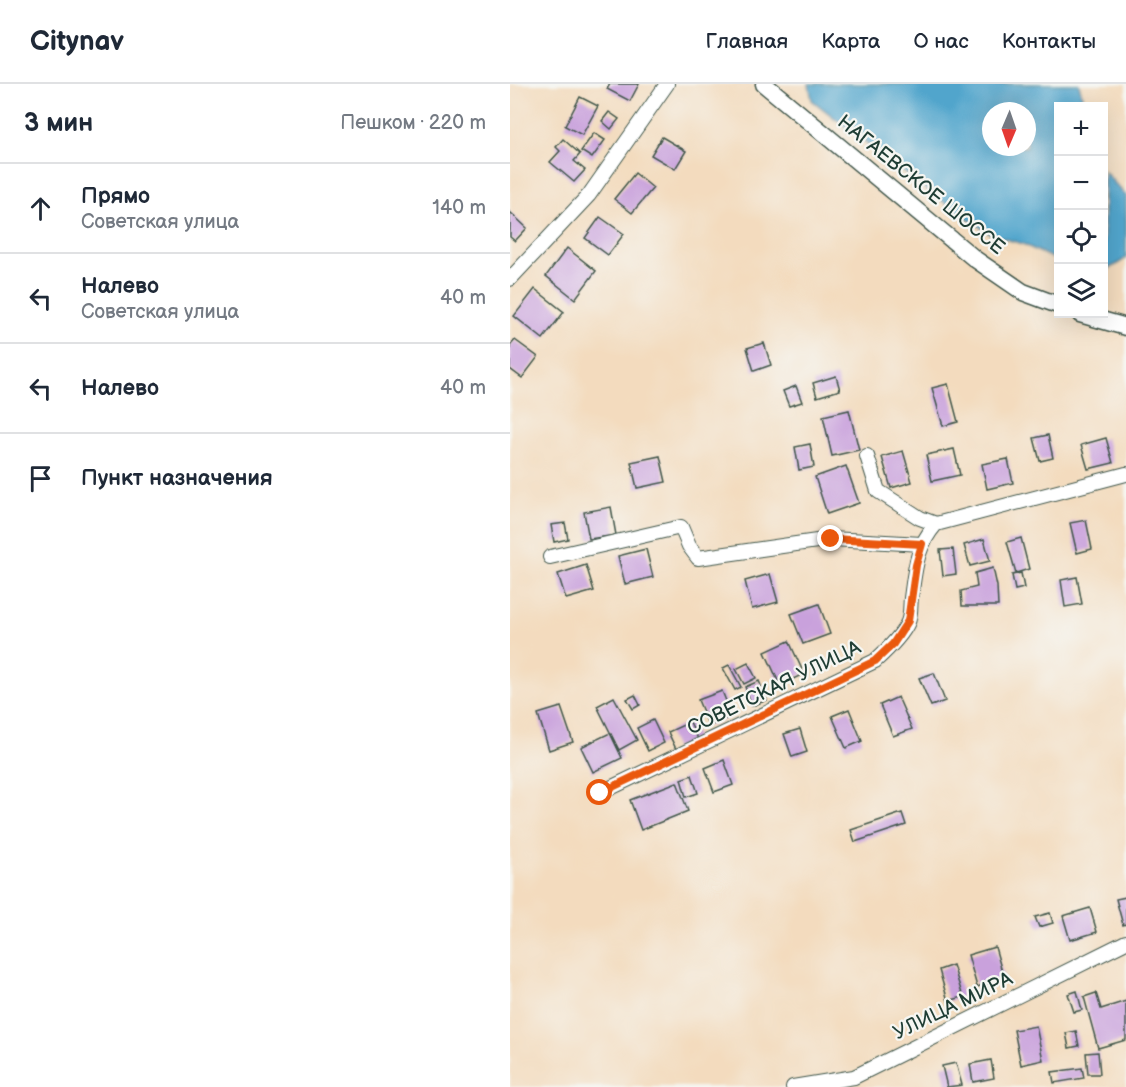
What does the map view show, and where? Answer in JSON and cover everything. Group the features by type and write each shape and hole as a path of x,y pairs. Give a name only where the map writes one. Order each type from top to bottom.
{"street":[{"path":"510,279 589,195 667,84"},
{"name":"НАГАЕВСКОЕ ШОССЕ","path":"764,84 975,259 1023,292 1054,303"},
{"path":"1094,318 1126,327"},
{"path":"867,456 878,491 920,518 936,524 1126,474"},
{"name":"СОВЕТСКАЯ УЛИЦА","path":"600,793 875,661 893,644 908,621 916,565 922,544 936,524"},
{"path":"550,557 681,527 698,558 831,539 922,544"},
{"name":"УЛИЦА МИРА","path":"793,1087 855,1082 1126,942"}],"water":[{"path":"809,84 1079,84 1083,102 1054,102 1054,259 1023,244 992,235 928,191 812,100"},
{"path":"1108,176 1126,196 1126,258 1108,268"}],"building":[{"path":"610,84 639,84 630,101 607,89"},
{"path":"580,97 598,106 582,135 565,126"},
{"path":"609,112 619,119 611,129 602,121"},
{"path":"594,133 605,140 592,158 581,151"},
{"path":"662,137 686,151 675,169 651,155"},
{"path":"563,139 580,154 574,161 585,170 574,182 550,162 560,151 556,147"},
{"path":"635,173 653,188 632,213 614,199"},
{"path":"510,212 527,228 515,241 510,237"},
{"path":"600,217 624,234 608,255 585,238"},
{"path":"567,248 596,271 575,299 546,276"},
{"path":"535,289 564,312 543,339 514,316"},
{"path":"515,340 538,357 522,378 510,369 510,346"},
{"path":"764,343 771,365 754,371 747,348"},
{"path":"836,376 840,390 817,397 813,383"},
{"path":"948,384 958,422 943,426 932,388"},
{"path":"796,386 802,402 789,406 783,391"},
{"path":"849,410 859,450 832,456 823,416"},
{"path":"1048,435 1053,458 1040,461 1034,438"},
{"path":"1106,438 1113,463 1088,469 1081,445"},
{"path":"810,444 814,467 799,470 795,447"},
{"path":"954,449 960,475 932,481 926,455"},
{"path":"903,451 912,482 891,488 882,457"},
{"path":"660,456 666,482 637,488 631,462"},
{"path":"1008,459 1013,483 987,489 982,464"},
{"path":"846,466 859,503 827,514 815,477"},
{"path":"611,507 616,535 589,539 584,512"},
{"path":"1086,520 1092,549 1077,553 1070,523"},
{"path":"565,523 568,539 554,542 551,525"},
{"path":"1021,538 1029,569 1016,573 1007,542"},
{"path":"984,539 990,561 970,566 964,545"},
{"path":"646,549 653,577 625,584 618,556"},
{"path":"953,549 956,574 943,576 940,550"},
{"path":"586,565 594,591 566,599 558,574"},
{"path":"993,568 998,606 962,606 961,591 977,587 975,573"},
{"path":"1021,573 1024,588 1015,590 1012,575"},
{"path":"770,574 778,602 752,609 745,581"},
{"path":"1077,577 1082,604 1065,607 1061,580"},
{"path":"819,604 830,634 803,644 791,614"},
{"path":"789,641 804,674 780,685 765,652"},
{"path":"748,663 756,678 744,684 736,669"},
{"path":"729,665 741,687 735,690 723,668"},
{"path":"934,673 945,701 931,706 919,678"},
{"path":"759,681 767,700 752,706 745,687"},
{"path":"722,691 732,716 709,726 698,700"},
{"path":"635,695 640,705 633,709 627,699"},
{"path":"614,697 637,740 619,750 597,706"},
{"path":"898,697 912,729 893,736 880,705"},
{"path":"561,707 573,742 549,750 538,714"},
{"path":"849,709 862,741 846,748 832,716"},
{"path":"653,720 664,743 648,751 637,728"},
{"path":"690,722 698,739 676,749 668,732"},
{"path":"800,729 807,752 792,757 784,734"},
{"path":"610,733 622,758 593,772 581,747"},
{"path":"724,760 733,785 714,792 705,768"},
{"path":"692,775 698,793 686,797 681,779"},
{"path":"677,782 688,811 641,830 630,800"},
{"path":"902,813 906,825 855,842 851,830"},
{"path":"1126,897 1126,924 1123,925 1116,899"},
{"path":"1090,908 1097,932 1070,940 1063,916"},
{"path":"1050,913 1053,923 1039,927 1035,917"},
{"path":"995,947 1004,979 977,987 968,955"},
{"path":"953,965 963,997 948,1001 939,970"},
{"path":"1077,991 1082,1010 1074,1012 1068,994"},
{"path":"1096,993 1101,1009 1126,1001 1126,1040 1098,1048 1084,997"},
{"path":"1036,1026 1043,1060 1021,1065 1014,1030"},
{"path":"1076,1031 1079,1046 1069,1048 1066,1033"},
{"path":"1098,1052 1100,1074 1088,1074 1086,1053"},
{"path":"991,1060 994,1078 973,1082 970,1064"},
{"path":"956,1063 962,1085 947,1087 942,1066"},
{"path":"1082,1068 1084,1078 1054,1083 1052,1072"}],"route":[{"path":"600,793 875,661 893,644 908,621 916,565 922,544 831,539"}]}
